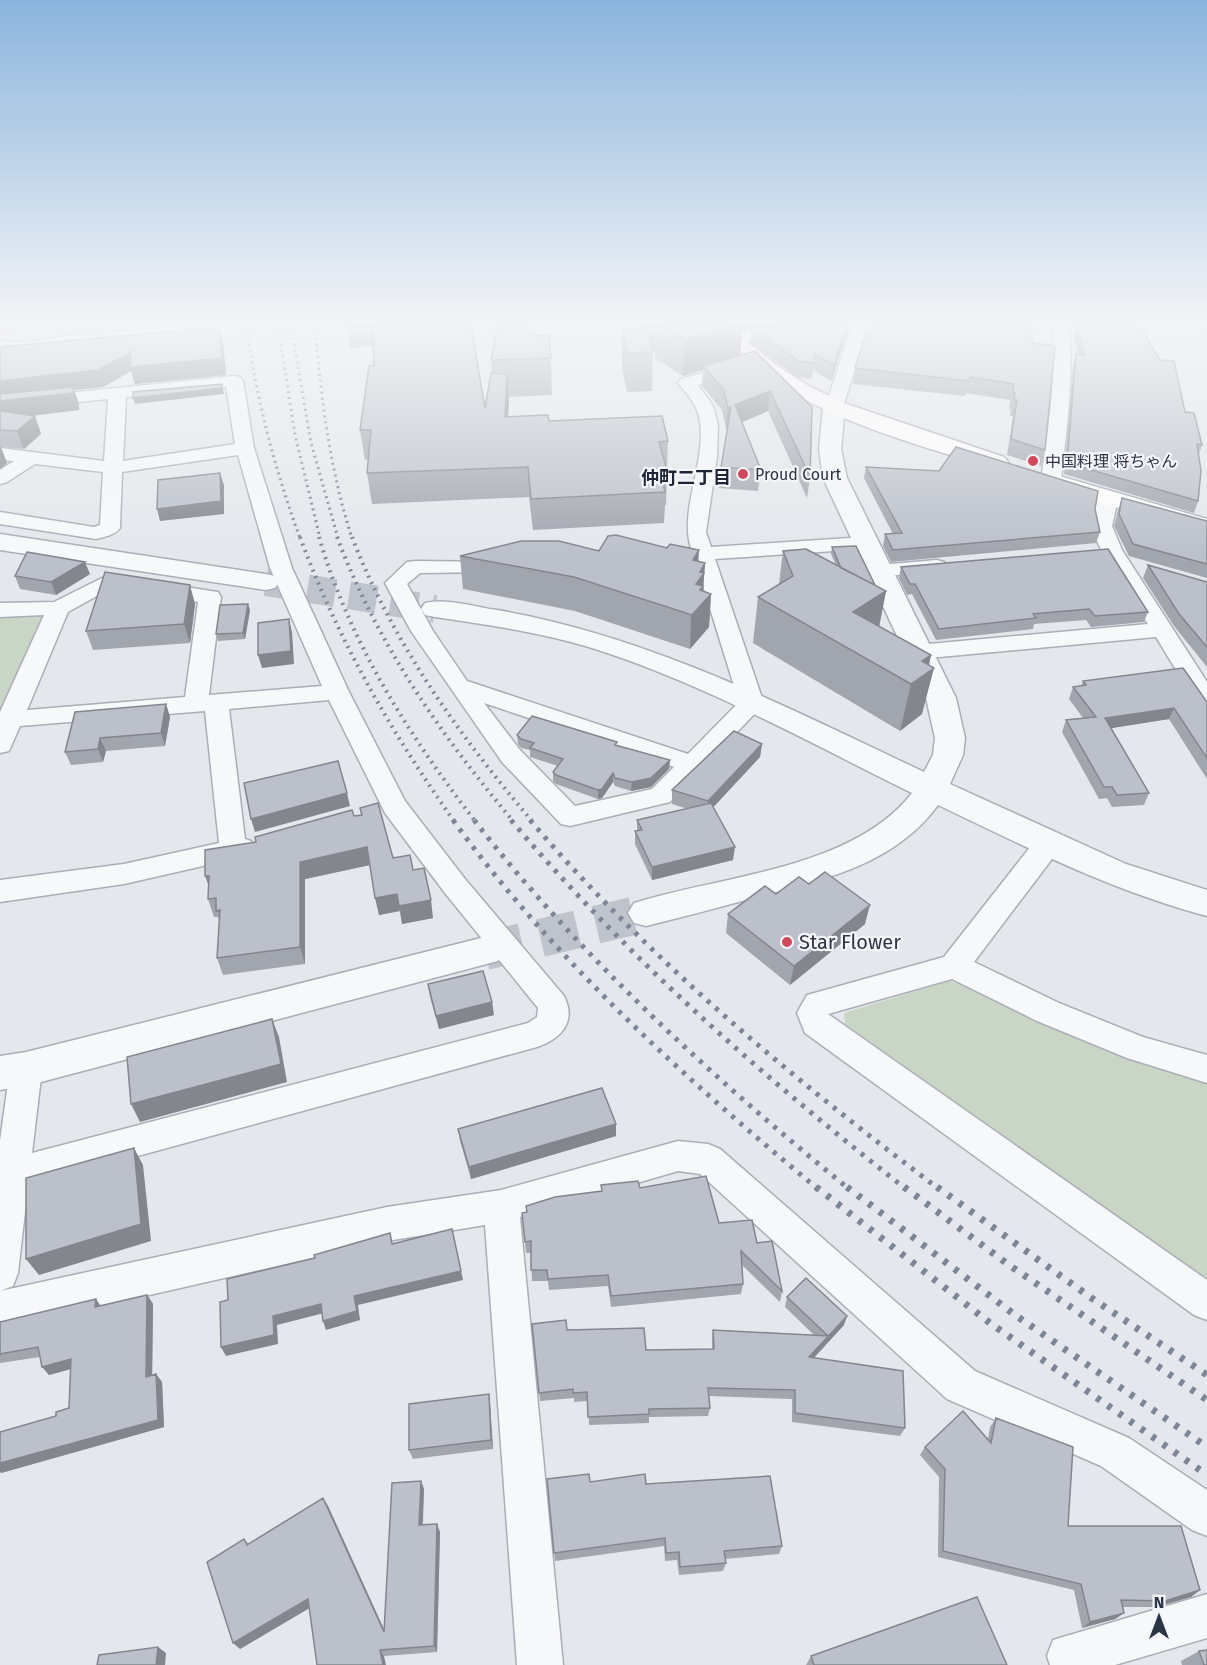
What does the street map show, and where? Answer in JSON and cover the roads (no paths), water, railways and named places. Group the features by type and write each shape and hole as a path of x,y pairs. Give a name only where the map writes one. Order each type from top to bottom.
{"main road":[{"path":"817,398 834,407 1032,474 1108,499 1207,527"}],"street":[{"path":"0,405 78,398"},
{"path":"0,518 96,533 110,528 117,398"},
{"path":"14,1174 537,1034 553,1023 553,1005 454,886 382,809 337,692 281,568 245,448 237,398"},
{"path":"698,398 704,406 709,425 708,457 696,532 752,704"},
{"path":"646,913 821,868 860,852 893,831 915,812 932,789 948,755 950,738 944,704 835,478 830,449 837,398"},
{"path":"1032,474 1058,424 1059,398"},
{"path":"0,454 114,468 245,448"},
{"path":"0,478 32,458"},
{"path":"1108,499 1102,526 1115,556 1162,630 1198,673 1207,701"},
{"path":"0,542 266,582"},
{"path":"640,558 865,543"},
{"path":"1089,553 1115,556 1152,572"},
{"path":"879,571 962,564"},
{"path":"522,565 415,567 396,583 422,631 511,756 570,817 661,796 752,704"},
{"path":"0,610 58,608 108,581 210,597 206,704 234,850"},
{"path":"0,745 5,720 58,608"},
{"path":"435,609 512,620 568,633 624,650 752,704 1048,844 1126,878 1207,903"},
{"path":"918,652 1162,630"},
{"path":"459,686 691,764"},
{"path":"5,720 337,692"},
{"path":"0,891 124,874 234,850 268,840"},
{"path":"1048,844 954,966 818,1004 812,1013 816,1024 1207,1302"},
{"path":"0,1273 14,1174 13,1071 485,951"},
{"path":"954,966 1078,1024 1138,1049 1207,1069"},
{"path":"0,1310 387,1224 501,1206 678,1156 708,1161 961,1385 1115,1452 1207,1515"},
{"path":"501,1206 509,1276 540,1665"},
{"path":"1069,1656 1207,1616"}],"tunnel":[{"path":"266,582 435,609"},
{"path":"485,951 646,913"}],"railway":[{"path":"260,398 282,485 300,538"},
{"path":"289,398 295,435 320,538"},
{"path":"303,398 311,443 338,538"},
{"path":"322,398 337,485 352,538"},
{"path":"300,537 349,649 409,754 454,821"},
{"path":"319,537 332,576 364,651 404,721 475,821"},
{"path":"337,537 353,576 391,651 460,755 513,821"},
{"path":"352,537 368,576 407,651 453,721 532,821"},
{"path":"453,820 492,872 534,921 624,1016 719,1105 818,1189"},
{"path":"474,820 559,921 604,969 699,1060 849,1189"},
{"path":"511,820 602,921 699,1015 800,1104 906,1189"},
{"path":"530,820 623,921 673,969 776,1060 939,1189"},
{"path":"816,1187 990,1323 1207,1475"},
{"path":"847,1187 1015,1315 1207,1447"},
{"path":"904,1187 1009,1265 1207,1400"},
{"path":"937,1187 1090,1297 1207,1375"}],"place":[{"name":"中国料理 将ちゃん","path":"1033,461"},
{"name":"Proud Court","path":"743,474"},
{"name":"Star Flower","path":"787,942"}],"district":[{"name":"仲町二丁目","path":"686,478"}]}
